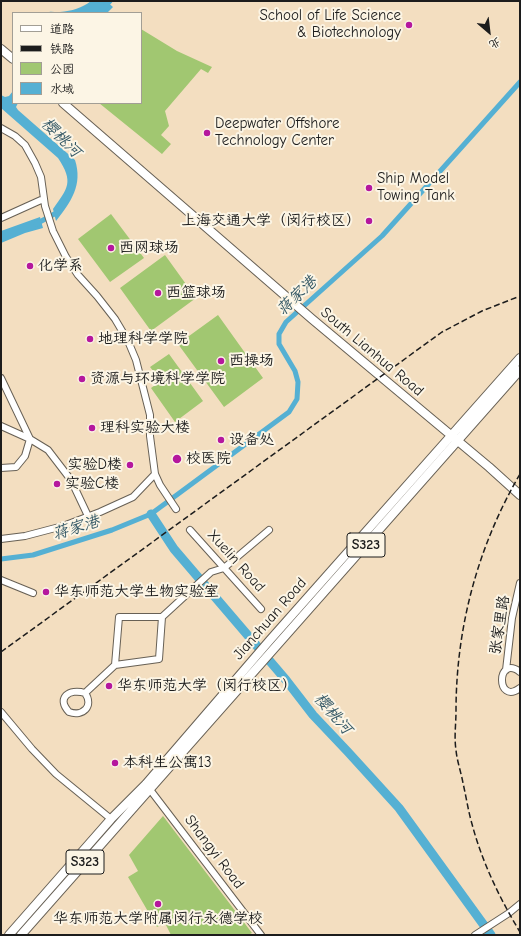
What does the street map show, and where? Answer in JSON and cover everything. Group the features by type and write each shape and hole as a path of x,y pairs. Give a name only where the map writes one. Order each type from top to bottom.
{"main road":[{"path":"1,49 12,58"},
{"name":"South Lianhua Road","path":"64,104 312,319 520,495"},
{"name":"Jianchuan Road","path":"9,935 112,819 148,787 275,648 454,439 520,358"},
{"name":"Jianchuan Road","path":"21,935 148,787 254,658 454,439 520,370"}],"street":[{"path":"1,128 16,136 25,145 41,177 45,206 66,257 78,275 115,319 128,341 136,360 148,409 155,474 162,489 176,509"},
{"path":"1,218 41,200"},
{"path":"1,378 30,439 26,456 16,467 1,468"},
{"path":"1,426 30,439 48,450 71,480 88,516"},
{"path":"1,539 26,536 63,526 88,516 133,497 155,474"},
{"name":"Xuelin Road","path":"190,530 261,608"},
{"path":"85,693 115,665 159,659 162,617 210,572 224,568 269,530"},
{"path":"1,580 33,594"},
{"name":"张家里路","path":"520,583 512,618 506,670 501,680 504,687 510,691 520,688"},
{"path":"115,665 119,616 162,617"},
{"path":"506,670 513,669 520,672"},
{"path":"79,691 85,693 88,702 87,708 84,712 78,714 69,712 64,706 64,698 68,693 79,691"},
{"path":"1,712 32,749 56,774 112,819"},
{"name":"Shangyi Road","path":"148,787 261,935"},
{"path":"475,935 520,904"}],"green space":[{"path":"142,30 177,51 212,67 208,73 201,69 165,111 169,126 161,135 171,144 162,154 100,104 142,104"},
{"name":"西网球场","path":"111,214 144,258 110,282 78,239"},
{"name":"西篮球场","path":"165,255 196,298 151,331 120,288"},
{"name":"西操场","path":"218,315 263,378 224,407 178,344"},
{"path":"169,354 203,401 175,422 151,388 161,381 150,367"},
{"name":"华东师范大学附属闵行永德学校","path":"163,816 252,933 248,935 171,935 165,923 157,927 128,877 138,871 129,855"}],"water":[{"path":"91,1 106,1 113,7 108,12 58,12 73,10 84,6"},
{"path":"12,92 12,104 18,104 16,107 18,110 75,160 78,177 74,193 71,200 56,221 53,209 62,196 67,185 66,173 58,158 1,108 1,95 5,97 9,96"},
{"path":"40,217 43,228 25,233 1,243 1,231"}],"waterway":[{"path":"100,12 110,1"},
{"name":"蒋家港","path":"1,559 33,555 112,530 151,514 289,412 297,399 298,382 295,371 279,344 279,334 286,322 382,236 520,82"},
{"name":"樱桃河","path":"36,224 58,212"},
{"name":"樱桃河","path":"151,514 174,549 286,680 313,715 399,808 491,935"}],"railway":[{"path":"1,652 442,332 482,311 520,296"},
{"path":"520,474 505,501 492,530 481,558 472,588 460,649 455,735 457,758 469,814 476,838 492,880 505,907 520,932"}],"place":[{"name":"School of Life Science & Biotechnology","path":"409,25"},
{"name":"Deepwater Offshore Technology Center","path":"207,133"},
{"name":"Ship Model Towing Tank","path":"369,188"},
{"name":"上海交通大学（闵行校区）","path":"369,221"},
{"name":"西网球场","path":"111,248"},
{"name":"化学系","path":"30,266"},
{"name":"西篮球场","path":"158,293"},
{"name":"地理科学学院","path":"90,339"},
{"name":"西操场","path":"221,361"},
{"name":"资源与环境科学学院","path":"82,379"},
{"name":"理科实验大楼","path":"92,428"},
{"name":"设备处","path":"221,440"},
{"name":"校医院","path":"177,459"},
{"name":"实验D楼","path":"130,465"},
{"name":"实验C楼","path":"57,484"},
{"name":"华东师范大学生物实验室","path":"46,592"},
{"name":"华东师范大学（闵行校区）","path":"109,686"},
{"name":"本科生公寓13","path":"115,763"},
{"name":"华东师范大学附属闵行永德学校","path":"158,904"}]}
